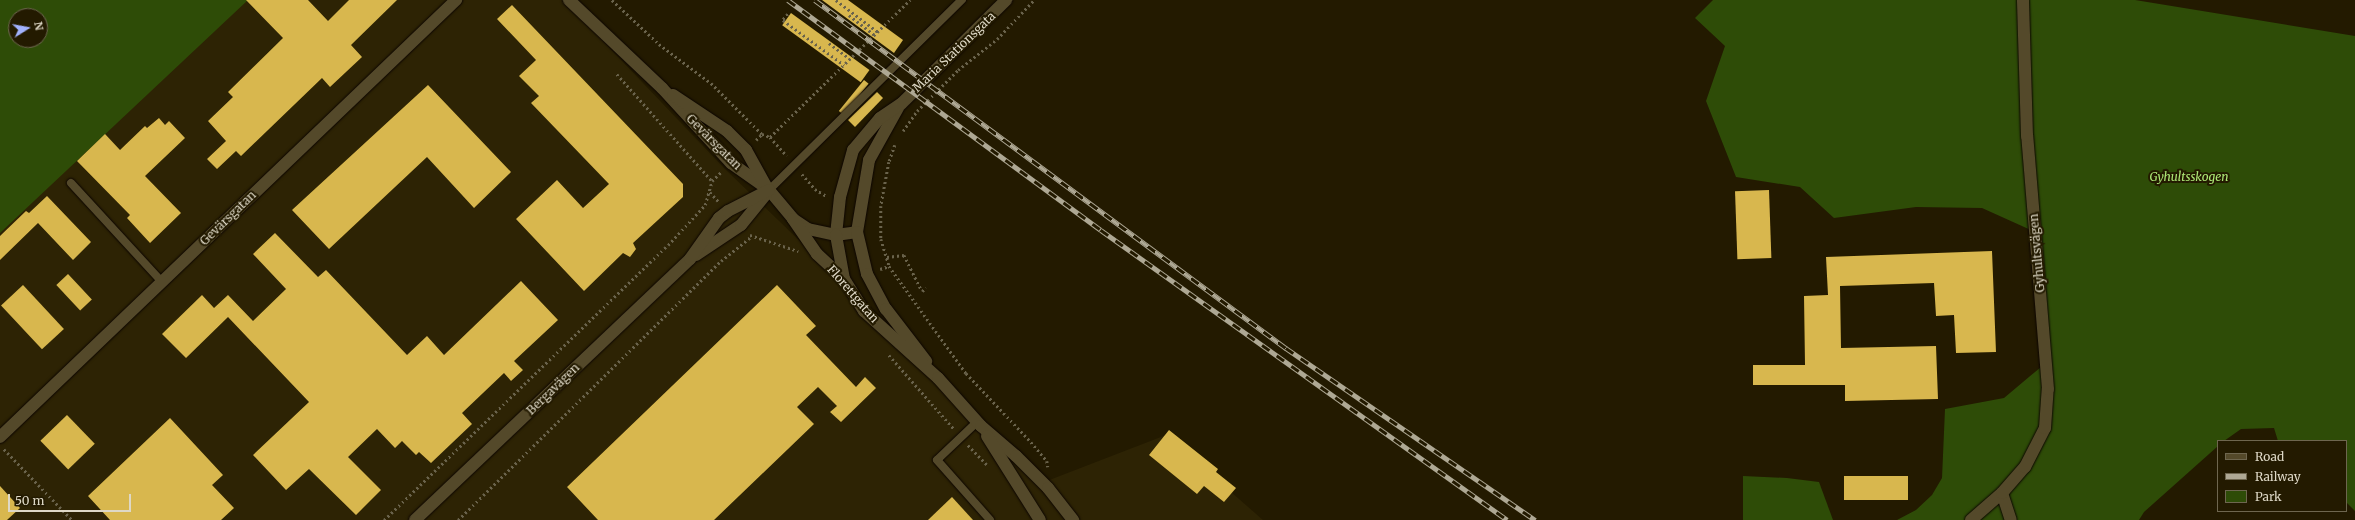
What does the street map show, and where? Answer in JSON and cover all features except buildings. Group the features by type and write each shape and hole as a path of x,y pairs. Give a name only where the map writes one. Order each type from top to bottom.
{"street":[{"name":"Gevärsgatan","path":"0,437 456,0"},
{"name":"Gevärsgatan","path":"570,0 662,88 731,163 769,190"},
{"name":"Maria Stationsgata","path":"844,279 836,235 840,197 853,150 880,118 901,104 1006,0"},
{"name":"Gyhultsvägen","path":"1971,520 2002,493 2025,467 2045,428 2048,389 2027,136 2023,0"},
{"name":"Gevärsgatan","path":"662,88 700,110 727,130 746,150 769,190 793,219 808,229 836,235 857,232"},
{"name":"Maria Stationsgata","path":"867,274 857,232 861,199 869,160 901,104"},
{"name":"Bergavägen","path":"415,520 690,258 719,218 728,211 769,190"},
{"name":"Bergavägen","path":"690,258 741,225 769,190"},
{"name":"Florettgatan","path":"793,219 817,254 844,279 864,311 938,378 979,424 1016,456 1048,488 1073,520"},
{"name":"Florettgatan","path":"867,274 886,309 911,339 938,378"},
{"name":"Florettgatan","path":"979,424 1040,520"},
{"path":"2002,493 2011,520"}],"lane":[{"path":"769,190 962,0"},
{"path":"71,183 162,282"},
{"path":"979,424 961,437 937,460 990,520"}],"path":[{"path":"612,0 664,49 711,83 762,134"},
{"path":"836,0 878,32"},
{"path":"840,197 825,195 815,189 770,137 910,0"},
{"path":"901,133 917,111 958,70 997,39 1034,0"},
{"path":"788,14 783,20 844,65"},
{"path":"849,15 875,35"},
{"path":"829,43 850,59"},
{"path":"617,74 712,181"},
{"path":"897,139 889,162 882,201 881,239 889,266 966,372 1031,442 1046,461 1050,472"},
{"path":"710,192 728,211"},
{"path":"861,199 882,201"},
{"path":"384,520 527,383 705,205"},
{"path":"741,225 751,237 781,244 805,255"},
{"path":"458,520 721,261 751,237"},
{"path":"887,257 904,255 922,290 926,288"},
{"path":"888,353 993,472"},
{"path":"0,444 72,520"}],"shaded area":[{"path":"245,0 564,0 724,168 805,246 1039,484 1166,435 1263,520 0,520 0,232"}],"green space":[{"path":"0,0 248,0 0,233"},
{"name":"Gyhultsskogen","path":"1713,0 2135,0 2355,36 2355,511 2347,503 2347,440 2278,440 2274,428 2241,429 2225,440 2217,440 2217,447 2144,512 2139,520 1897,520 1916,510 1932,495 1942,478 1945,409 2004,398 2041,367 2033,231 1982,208 1916,207 1834,218 1800,187 1736,177 1706,101 1725,46 1695,18"},
{"path":"1743,476 1787,478 1819,482 1833,520 1743,520"}],"railway":[{"path":"788,0 1101,230 1507,520"},
{"path":"815,0 1286,348 1535,520"}]}
